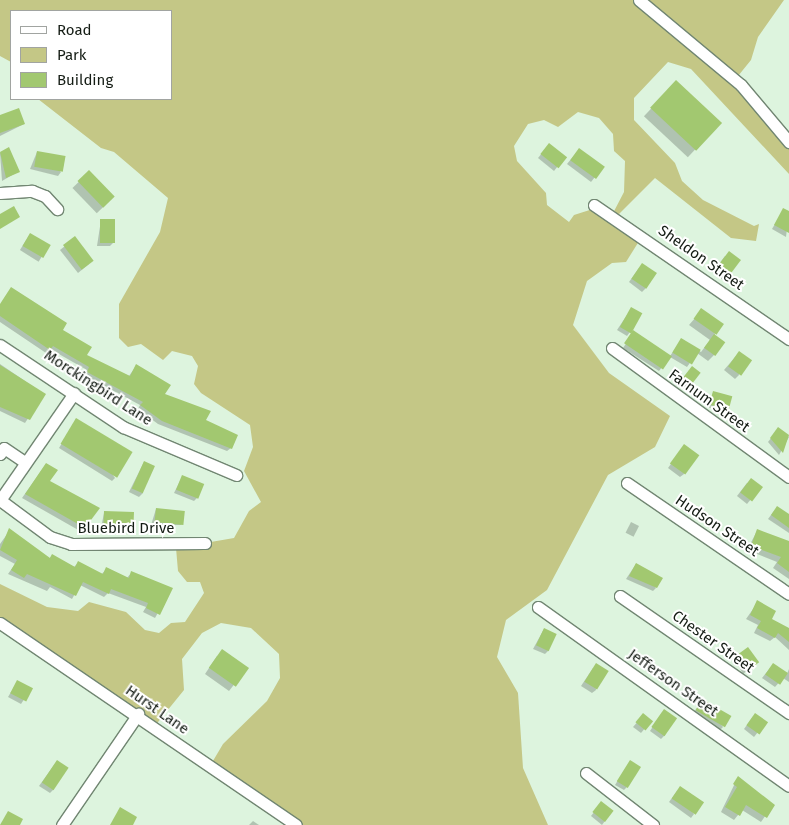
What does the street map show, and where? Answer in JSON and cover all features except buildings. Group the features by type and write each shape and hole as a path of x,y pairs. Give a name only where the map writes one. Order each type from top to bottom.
{"street":[{"path":"639,0 741,85 789,142"},
{"path":"0,194 32,191 45,196 56,209"},
{"name":"Sheldon Street","path":"594,204 789,339"},
{"name":"Morckingbird Lane","path":"0,345 123,427 236,475"},
{"name":"Farnum Street","path":"612,348 789,477"},
{"path":"0,500 74,393"},
{"path":"1,448 25,462"},
{"name":"Hudson Street","path":"627,484 789,594"},
{"name":"Bluebird Drive","path":"0,500 50,537 71,544 204,543"},
{"name":"Chester Street","path":"620,596 789,713"},
{"name":"Jefferson Street","path":"538,607 789,786"},
{"name":"Hurst Lane","path":"0,623 138,714 296,825"},
{"path":"62,825 138,714"},
{"path":"586,773 653,825"}],"green space":[{"path":"0,0 784,0 758,37 751,60 734,81 789,149 789,174 691,69 668,62 634,98 634,120 675,163 682,181 703,200 754,226 759,224 756,241 731,238 655,178 618,215 641,238 626,262 612,263 587,281 573,325 609,373 670,416 655,447 608,475 547,590 506,620 497,657 518,693 523,768 548,825 293,825 210,766 223,744 267,701 280,678 279,654 251,628 221,623 202,633 182,659 184,690 154,727 0,625 0,584 47,607 78,611 89,602 126,612 145,630 159,633 171,623 185,622 204,593 200,582 187,582 178,571 176,548 234,538 249,511 261,502 244,471 253,447 250,425 201,393 194,384 198,366 192,356 172,351 163,360 141,344 128,347 119,338 119,304 160,232 168,198 114,152 101,148 39,100 172,100 172,10 10,10 10,61 0,56","holes":["578,112 599,118 613,134 614,151 625,161 624,192 611,217 596,208 574,215 569,222 547,205 546,193 517,161 514,146 528,124 544,120 558,127"]}]}
